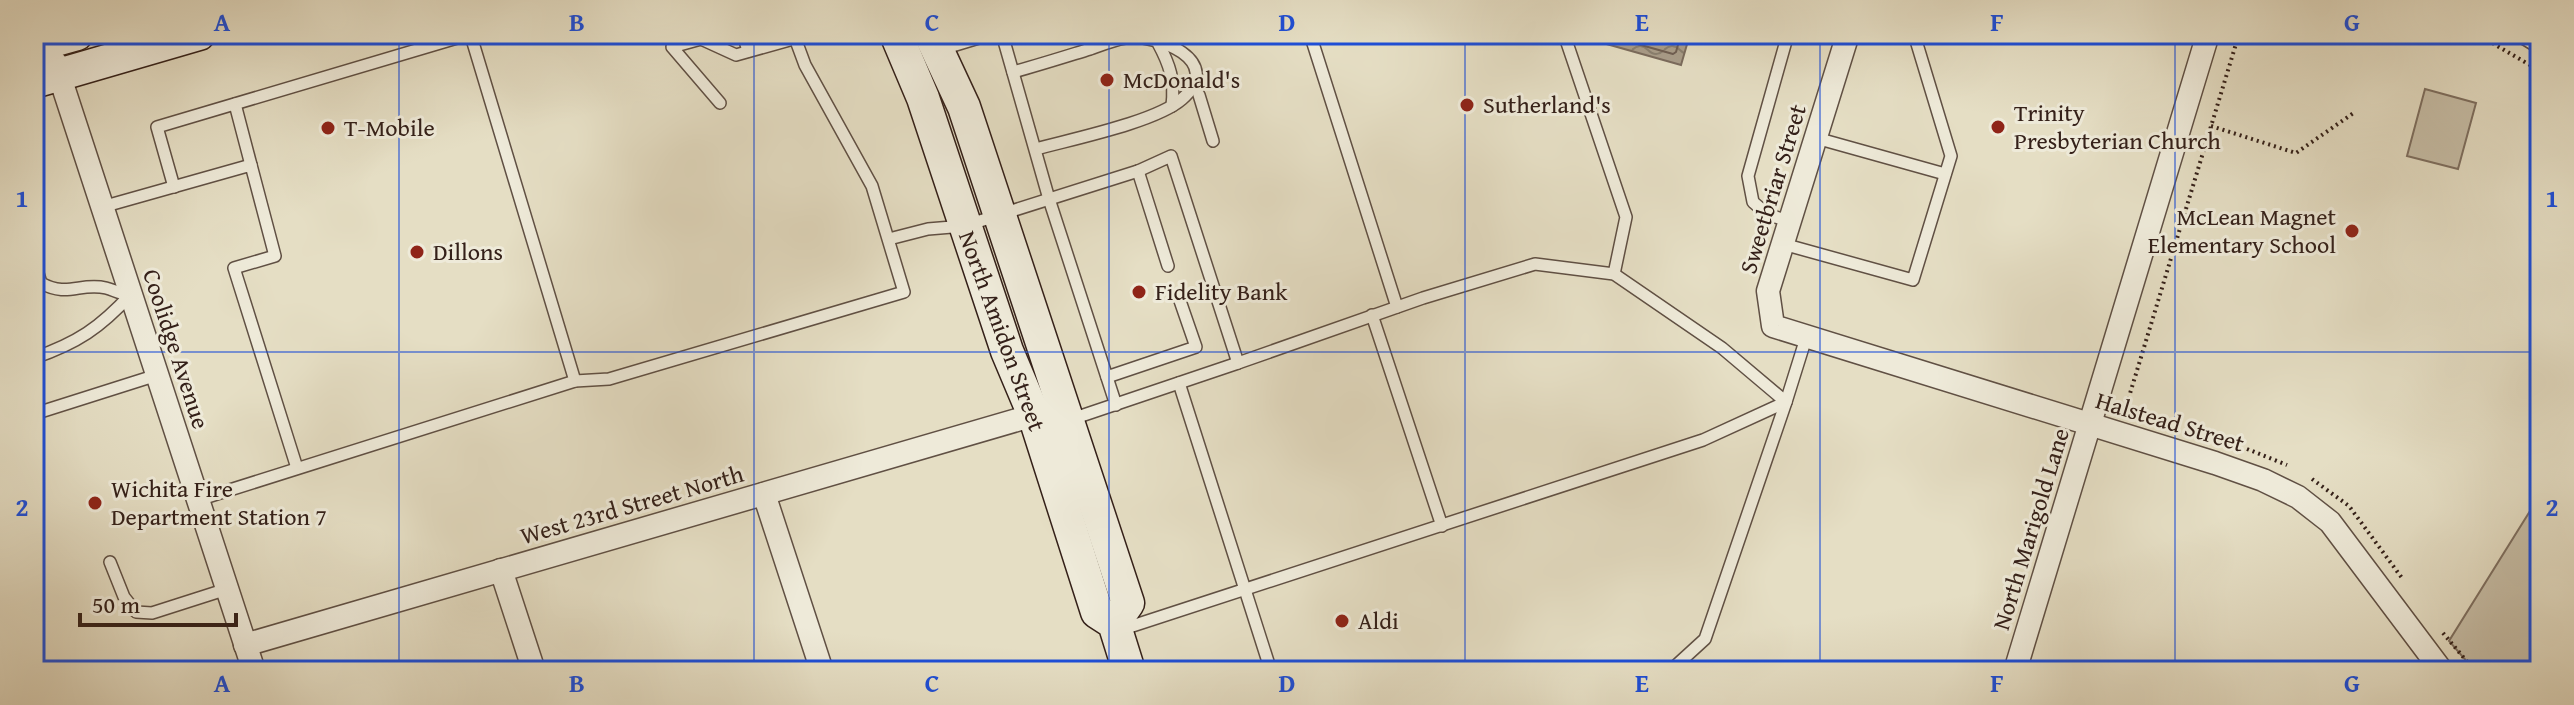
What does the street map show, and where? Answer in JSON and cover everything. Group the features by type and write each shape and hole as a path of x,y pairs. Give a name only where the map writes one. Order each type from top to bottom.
{"main road":[{"path":"46,79 199,34"},
{"name":"North Amidon Street","path":"896,34 923,98 1007,351 1034,415 1097,612 1115,627 1129,671"},
{"name":"North Amidon Street","path":"933,43 964,107 1128,603 1115,627"}],"street":[{"name":"Sweetbriar Street","path":"1806,338 1773,326 1768,291 1848,34"},
{"name":"North Marigold Lane","path":"2015,671 2208,34"},
{"path":"2527,34 2540,42"},
{"name":"Coolidge Avenue","path":"51,39 46,79 102,207 254,671"},
{"name":"Halstead Street","path":"1806,338 2250,475 2298,497 2330,522 2442,671"},
{"name":"West 23rd Street North","path":"245,645 1034,415"},
{"path":"764,494 822,671"},
{"path":"501,570 534,671"}],"lane":[{"path":"174,187 157,127 456,36 500,34"},
{"path":"743,34 748,51"},
{"path":"720,103 672,47 701,36 736,55 782,38 811,34"},
{"path":"1002,34 1049,199 1116,405"},
{"path":"1179,34 1179,49"},
{"path":"1310,34 1397,307"},
{"path":"1564,34 1626,217 1614,274"},
{"path":"1788,34 1748,176 1753,202 1768,215 1790,221"},
{"path":"1783,244 1913,280 1951,156 1914,34"},
{"path":"479,35 575,381"},
{"path":"933,43 984,35"},
{"path":"1013,72 1128,37 1179,49 1193,61 1197,74 1194,87 1157,114 1036,149"},
{"path":"198,500 575,381 609,379 904,292 872,186 805,65 795,38"},
{"path":"1158,43 1170,64 1175,85 1172,106"},
{"path":"1199,95 1213,141"},
{"path":"235,104 275,256 234,268 297,468"},
{"path":"1816,138 1945,174"},
{"path":"889,239 928,229 964,226 1138,171 1171,156 1238,363"},
{"path":"102,207 251,165"},
{"path":"1138,171 1168,266"},
{"path":"34,260 41,283 54,290 69,292 92,287 108,288 120,295 131,294"},
{"path":"1067,420 1372,315 1535,264 1614,274 1722,348 1786,402"},
{"path":"34,358 64,347 107,321 131,294"},
{"path":"1107,377 1196,347 1178,295"},
{"path":"1372,315 1442,526"},
{"path":"1670,671 1705,639 1806,338"},
{"path":"34,414 157,375"},
{"path":"1179,383 1271,671"},
{"path":"1115,627 1246,590 1703,440 1786,402"},
{"path":"110,562 124,597 136,612 152,613 227,589"}],"path":[{"path":"2125,410 2239,34"},
{"path":"2477,34 2540,71"},
{"path":"2211,126 2296,153 2355,112"}],"shaded area":[{"path":"2425,89 2476,103 2458,169 2407,156"},
{"path":"2540,495 2540,671 2475,671 2449,641"}],"water":[{"path":"1606,34 1690,34 1681,65 1603,43"}],"place":[{"name":"McDonald's","path":"1107,80"},
{"name":"Sutherland's","path":"1467,105"},
{"name":"Trinity Presbyterian Church","path":"1998,127"},
{"name":"T-Mobile","path":"328,128"},
{"name":"McLean Magnet Elementary School","path":"2352,231"},
{"name":"Dillons","path":"417,252"},
{"name":"Fidelity Bank","path":"1139,292"},
{"name":"Wichita Fire Department Station 7","path":"95,503"},
{"name":"Aldi","path":"1342,621"}]}
